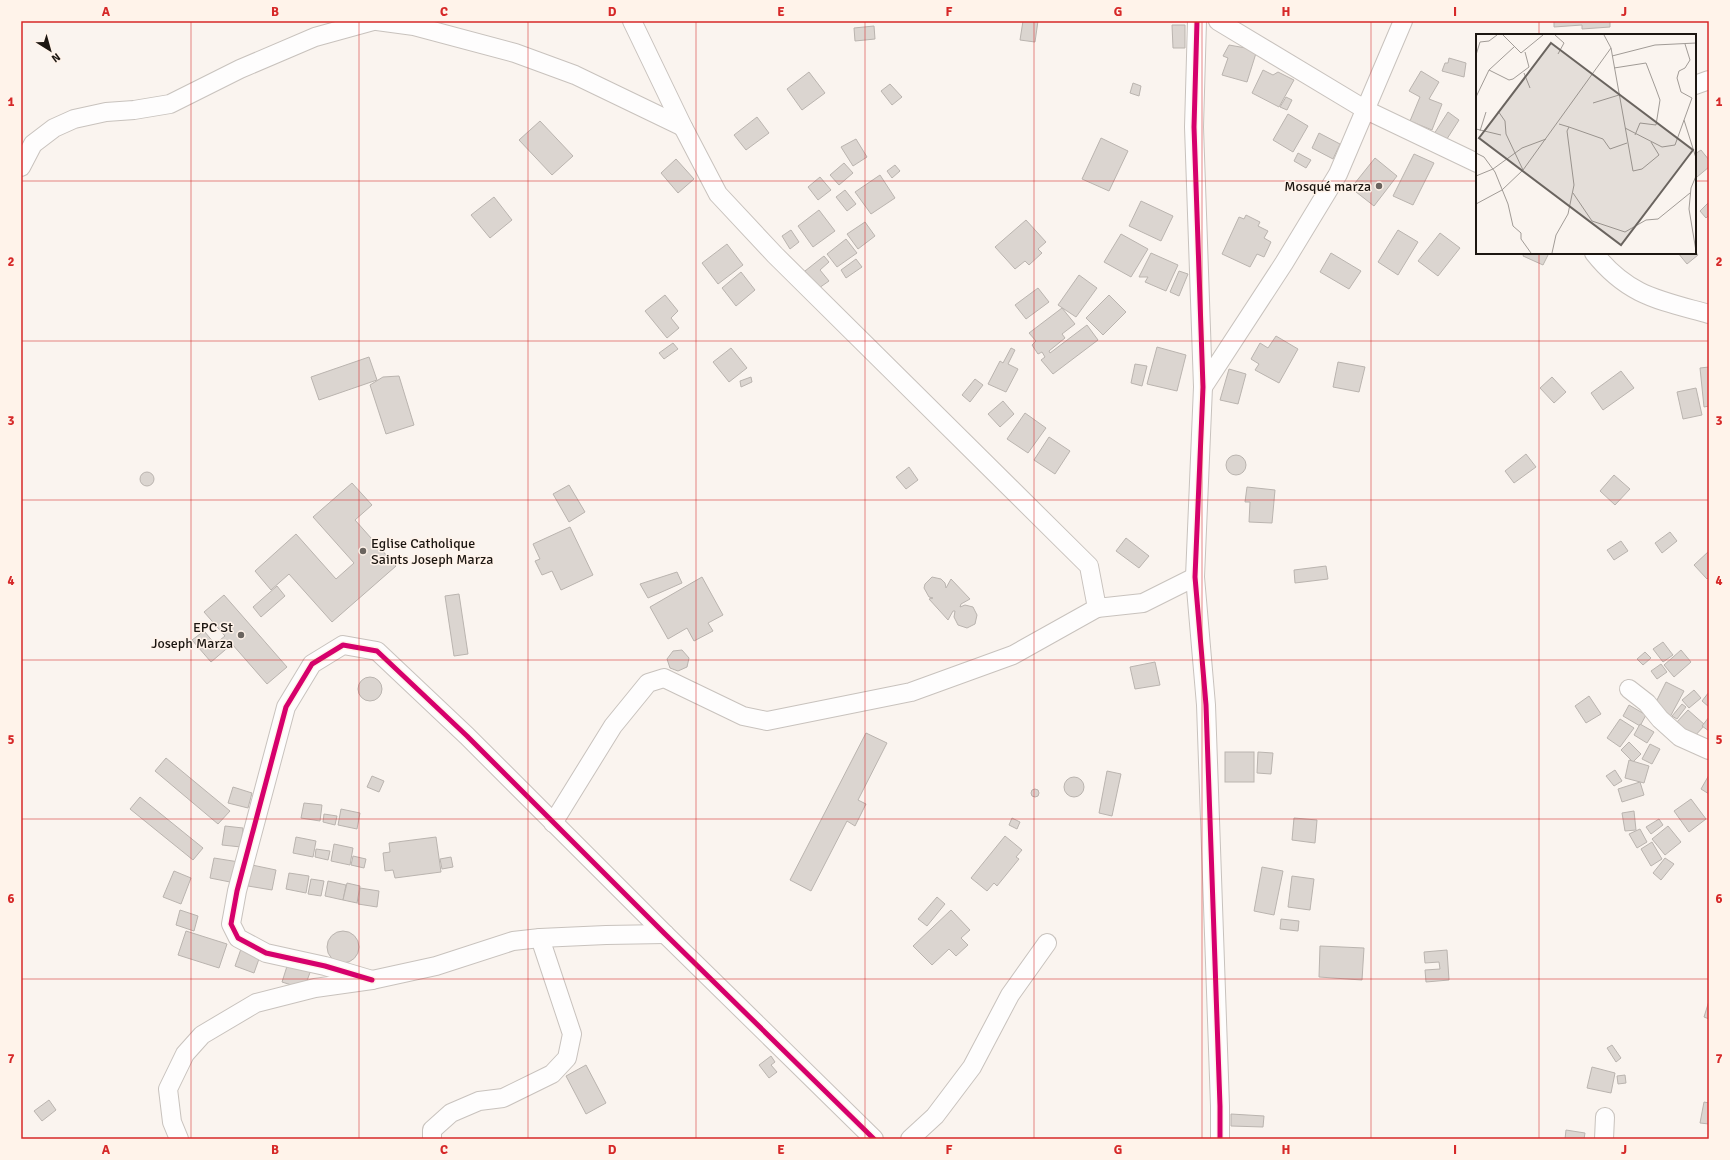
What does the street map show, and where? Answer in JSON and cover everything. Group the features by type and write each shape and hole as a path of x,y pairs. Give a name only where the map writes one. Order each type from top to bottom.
{"street":[{"path":"21,167 33,144 54,128 74,119 106,112 134,110 170,104 246,67 315,37 373,21"},
{"path":"377,21 414,26 515,54 576,75 683,127"},
{"path":"632,21 683,127 718,194 748,228 1089,566 1097,608"},
{"path":"1197,21 1194,127 1203,387 1195,577 1206,705 1220,1139"},
{"path":"1218,21 1366,110 1476,163"},
{"path":"1203,387 1284,263 1338,174 1403,21"},
{"path":"1696,86 1709,80"},
{"path":"1595,254 1625,284 1652,298 1709,314"},
{"path":"553,823 614,726 648,683 664,678 743,716 767,721 911,692 1013,655 1097,608 1143,603 1195,577"},
{"path":"372,980 325,966 266,953 238,938 231,924 237,891 286,707 312,664 343,645 377,651 467,736 665,934 874,1139"},
{"path":"1629,689 1647,703 1680,737 1709,750"},
{"path":"179,1139 172,1122 168,1089 185,1054 202,1035 256,1003 315,988 372,980 436,966 513,941 540,938 665,934"},
{"path":"432,1139 432,1130 451,1113 479,1101 503,1098 552,1074 567,1058 572,1034 540,938"},
{"path":"910,1139 935,1116 972,1067 1010,995 1048,943"},
{"path":"1604,1139 1605,1117"}],"building":[{"path":"1023,21 1038,21 1035,42 1020,40"},
{"path":"1554,21 1610,21 1610,27 1582,29 1582,25 1554,27"},
{"path":"1172,25 1185,25 1185,48 1173,48"},
{"path":"874,26 875,39 855,41 854,28"},
{"path":"1229,45 1257,50 1247,82 1222,75 1228,58 1223,56"},
{"path":"1449,58 1466,63 1464,77 1442,71 1445,63 1448,63"},
{"path":"1263,70 1273,75 1278,72 1294,80 1279,107 1252,93"},
{"path":"1421,71 1439,82 1429,99 1442,104 1432,130 1410,121 1420,97 1409,91"},
{"path":"809,72 825,93 802,110 787,89"},
{"path":"1133,83 1141,86 1139,96 1130,93"},
{"path":"890,84 902,97 892,105 881,91"},
{"path":"1286,97 1292,100 1287,110 1280,107"},
{"path":"1448,112 1459,120 1445,142 1434,134"},
{"path":"1288,114 1308,126 1293,152 1273,140"},
{"path":"757,117 769,133 746,150 734,135"},
{"path":"540,121 573,156 552,175 519,140"},
{"path":"1319,133 1340,144 1333,159 1312,148"},
{"path":"1101,138 1128,151 1109,191 1082,179"},
{"path":"856,139 867,157 853,166 841,147"},
{"path":"1701,150 1709,160 1709,167 1697,177 1696,175 1696,153"},
{"path":"1298,153 1311,160 1306,168 1294,161"},
{"path":"1414,154 1434,163 1413,205 1393,196"},
{"path":"1375,158 1397,176 1374,206 1351,188"},
{"path":"676,159 694,179 678,193 661,173"},
{"path":"844,163 853,173 839,185 830,175"},
{"path":"895,165 900,171 892,178 887,171"},
{"path":"880,175 895,198 871,214 855,192"},
{"path":"820,177 831,190 818,200 808,187"},
{"path":"845,190 856,204 847,211 836,197"},
{"path":"494,197 512,220 490,238 471,215"},
{"path":"1141,201 1173,216 1161,241 1129,226"},
{"path":"1709,202 1709,215 1706,218 1700,211"},
{"path":"819,210 835,231 813,247 798,226"},
{"path":"1246,215 1260,222 1258,226 1268,231 1264,238 1271,242 1264,257 1257,254 1250,267 1222,254 1239,217 1244,219"},
{"path":"1026,220 1046,242 1038,249 1042,253 1029,265 1025,261 1015,269 995,247"},
{"path":"865,222 875,236 858,249 847,234"},
{"path":"791,230 799,242 790,249 782,236"},
{"path":"1398,230 1418,242 1398,275 1378,262"},
{"path":"1440,233 1460,248 1438,276 1418,261"},
{"path":"1121,234 1148,249 1131,277 1104,262"},
{"path":"846,239 857,253 837,267 827,254"},
{"path":"727,244 743,265 718,284 702,263"},
{"path":"1696,252 1698,255 1687,264 1679,254 1696,254"},
{"path":"1151,253 1178,265 1166,291 1145,282 1148,277 1139,277"},
{"path":"1331,253 1361,271 1349,289 1320,272"},
{"path":"1524,254 1548,254 1543,265 1523,256"},
{"path":"824,256 829,262 820,270 829,281 819,288 805,271"},
{"path":"856,259 862,267 846,278 841,270"},
{"path":"1179,271 1188,274 1179,296 1170,292"},
{"path":"741,272 755,290 736,306 722,288"},
{"path":"1079,275 1097,288 1076,317 1058,305"},
{"path":"1038,288 1049,302 1026,319 1015,305"},
{"path":"665,295 678,311 671,318 679,328 667,338 645,311"},
{"path":"1109,295 1126,312 1103,335 1086,318"},
{"path":"1062,308 1075,324 1062,334 1065,338 1049,351 1050,353 1087,325 1098,340 1053,374 1041,360 1045,357 1042,352 1038,354 1032,345 1036,341 1029,333"},
{"path":"1276,336 1298,349 1279,383 1255,370 1259,364 1251,359 1260,343 1268,348"},
{"path":"673,343 678,349 664,359 659,353"},
{"path":"1157,347 1186,355 1177,391 1147,384"},
{"path":"731,348 747,368 729,382 713,362"},
{"path":"1011,348 1015,350 1008,364 1018,369 1006,392 988,384 1000,361 1003,363"},
{"path":"369,357 377,380 319,400 311,377"},
{"path":"1338,362 1365,367 1359,392 1333,387"},
{"path":"1135,364 1147,366 1142,386 1131,383"},
{"path":"1709,367 1709,406 1704,407 1700,368"},
{"path":"1229,369 1246,374 1238,404 1220,400"},
{"path":"1621,371 1634,388 1603,410 1591,393"},
{"path":"399,376 414,425 386,434 370,385 383,377"},
{"path":"751,377 752,382 741,387 740,381"},
{"path":"1552,377 1566,392 1554,403 1540,388"},
{"path":"975,379 983,385 970,402 962,395"},
{"path":"1696,388 1702,415 1683,419 1677,392"},
{"path":"1003,401 1014,414 1000,427 988,414"},
{"path":"1025,413 1046,428 1028,453 1007,439"},
{"path":"1049,437 1070,451 1055,474 1034,460"},
{"path":"1526,454 1536,467 1514,483 1505,471"},
{"path":"1236,455 1243,458 1246,465 1243,472 1236,475 1229,472 1226,465 1229,458"},
{"path":"909,467 918,480 906,489 896,477"},
{"path":"147,472 152,474 154,479 152,484 147,486 142,484 140,479 142,474"},
{"path":"1614,475 1630,489 1615,505 1600,491"},
{"name":"Eglise Catholique Saints Joseph Marza","path":"352,483 372,505 355,520 396,566 332,622 289,574 271,590 255,571 296,534 336,579 354,563 313,517"},
{"path":"569,485 585,512 569,522 553,494"},
{"path":"1247,487 1275,490 1272,523 1249,522 1250,502 1245,502"},
{"path":"570,527 593,575 561,590 552,571 542,575 535,561 540,559 533,544"},
{"path":"1670,532 1677,541 1662,553 1655,543"},
{"path":"1126,538 1149,556 1139,568 1116,551"},
{"path":"1621,541 1628,551 1614,560 1607,550"},
{"path":"1709,551 1709,577 1707,579 1694,565"},
{"path":"1326,566 1328,579 1295,583 1294,570"},
{"path":"677,572 682,583 648,598 640,584"},
{"path":"702,577 723,615 708,623 713,631 694,641 687,628 668,639 650,607"},
{"path":"932,577 941,579 945,583 946,588 951,579 970,599 961,604 960,607 965,605 973,607 977,615 975,624 967,628 958,625 954,617 955,611 953,611 948,620 929,599 933,598 929,597 924,588 925,584"},
{"path":"277,586 285,596 261,617 253,607"},
{"path":"459,594 468,654 454,656 445,596"},
{"path":"224,595 287,667 267,684 232,644 211,662 192,640 204,631 215,644 225,636 204,612"},
{"path":"1663,642 1673,655 1663,662 1653,649"},
{"path":"682,650 689,658 687,667 678,671 670,668 667,659 673,651"},
{"path":"1681,650 1691,662 1674,677 1664,665"},
{"path":"1645,652 1651,658 1643,665 1637,659"},
{"path":"1155,662 1160,685 1135,689 1130,667"},
{"path":"1661,664 1667,672 1657,679 1651,671"},
{"path":"370,677 379,680 382,689 379,698 370,701 361,698 358,689 361,680"},
{"path":"1666,682 1684,691 1670,717 1653,708"},
{"path":"1694,690 1701,698 1689,708 1682,700"},
{"path":"1709,692 1709,707 1702,701"},
{"path":"1589,696 1601,714 1586,723 1575,706"},
{"path":"1682,704 1686,707 1677,719 1672,716"},
{"path":"1629,705 1646,715 1640,726 1623,716"},
{"path":"1688,710 1705,725 1692,739 1675,724"},
{"path":"1709,717 1709,731 1702,726"},
{"path":"1620,719 1634,728 1620,747 1607,738"},
{"path":"1640,724 1654,732 1647,743 1634,735"},
{"path":"866,733 887,743 858,800 866,804 855,826 847,821 811,891 790,880"},
{"path":"1629,742 1641,754 1633,762 1621,750"},
{"path":"1650,744 1660,749 1652,764 1642,759"},
{"path":"1225,752 1254,752 1254,782 1225,782"},
{"path":"1258,752 1273,753 1271,774 1257,773"},
{"path":"166,758 230,811 218,824 155,771"},
{"path":"1629,760 1649,766 1644,783 1625,778"},
{"path":"1615,770 1622,781 1614,786 1606,776"},
{"path":"1107,771 1121,774 1112,816 1099,813"},
{"path":"1709,775 1709,794 1701,789"},
{"path":"372,776 384,781 379,792 367,787"},
{"path":"1074,777 1081,780 1084,787 1081,794 1074,797 1067,794 1064,787 1067,780"},
{"path":"1640,782 1644,795 1622,802 1618,789"},
{"path":"233,787 252,793 248,808 228,803"},
{"path":"1033,789 1037,789 1039,793 1037,797 1033,797 1031,795 1031,791"},
{"path":"140,797 203,848 193,860 130,809"},
{"path":"1691,799 1706,819 1689,832 1674,811"},
{"path":"304,803 322,805 320,821 301,818"},
{"path":"341,809 360,813 357,829 338,825"},
{"path":"1634,811 1636,830 1625,831 1622,813"},
{"path":"324,814 337,816 335,825 323,822"},
{"path":"1012,818 1020,822 1017,829 1009,825"},
{"path":"1294,818 1317,820 1315,843 1292,840"},
{"path":"1659,819 1663,825 1651,834 1646,827"},
{"path":"225,826 243,828 241,847 222,845"},
{"path":"1668,826 1681,842 1665,855 1652,839"},
{"path":"1640,829 1647,842 1637,848 1629,834"},
{"path":"1005,836 1022,850 1016,857 1019,859 997,886 994,883 987,891 971,878"},
{"path":"296,837 316,841 313,857 293,853"},
{"path":"436,837 441,872 395,878 393,870 385,871 383,853 390,852 389,843"},
{"path":"1652,842 1662,859 1651,866 1641,849"},
{"path":"334,844 353,848 350,865 331,861"},
{"path":"316,849 330,851 328,860 315,857"},
{"path":"353,856 366,859 364,868 351,865"},
{"path":"451,857 453,867 442,869 440,859"},
{"path":"214,858 239,862 235,883 210,878"},
{"path":"1665,858 1674,864 1661,880 1653,873"},
{"path":"252,865 276,870 272,890 248,886"},
{"path":"1262,867 1283,871 1274,915 1254,911"},
{"path":"174,871 191,878 181,904 163,897"},
{"path":"289,873 309,876 306,893 286,889"},
{"path":"1292,876 1314,879 1310,910 1288,907"},
{"path":"311,879 324,881 321,896 308,894"},
{"path":"328,881 346,885 343,900 325,896"},
{"path":"347,883 360,886 357,903 343,900"},
{"path":"360,888 379,891 377,907 358,904"},
{"path":"937,897 945,904 927,926 918,919"},
{"path":"180,910 198,916 194,931 176,925"},
{"path":"951,910 970,930 961,938 968,945 956,956 949,949 932,965 913,946"},
{"path":"1281,919 1299,921 1298,931 1280,929"},
{"path":"186,931 227,944 219,968 178,955"},
{"path":"340,931 346,931 355,935 359,947 355,959 346,963 340,963 331,959 327,950 327,944 331,935"},
{"path":"1320,946 1364,948 1362,980 1319,977"},
{"path":"241,949 260,956 254,973 235,966"},
{"path":"1447,950 1449,980 1426,982 1425,970 1440,969 1439,962 1425,963 1424,952"},
{"path":"289,960 312,967 304,989 282,982"},
{"path":"1709,1001 1709,1019 1704,1017"},
{"path":"1612,1045 1621,1058 1616,1062 1607,1048"},
{"path":"771,1056 775,1062 771,1065 777,1072 769,1078 759,1065"},
{"path":"586,1065 606,1103 586,1114 566,1076"},
{"path":"1592,1067 1615,1073 1611,1093 1587,1088"},
{"path":"1625,1075 1626,1083 1618,1084 1617,1076"},
{"path":"49,1100 56,1110 42,1121 34,1111"},
{"path":"1704,1102 1709,1103 1709,1124 1700,1123"},
{"path":"1231,1114 1264,1116 1263,1127 1231,1126"},
{"path":"1566,1130 1585,1133 1584,1139 1565,1139"}],"cycle path":[{"path":"1197,21 1194,127 1203,387 1195,577 1206,705 1220,1139"},
{"path":"372,980 325,966 266,953 238,938 231,924 237,891 286,707 312,664 343,645 377,651 467,736 665,934 874,1139"}],"place":[{"name":"Mosqué marza","path":"1379,186"},
{"name":"Eglise Catholique Saints Joseph Marza","path":"363,551"},
{"name":"EPC St Joseph Marza","path":"241,635"}]}
